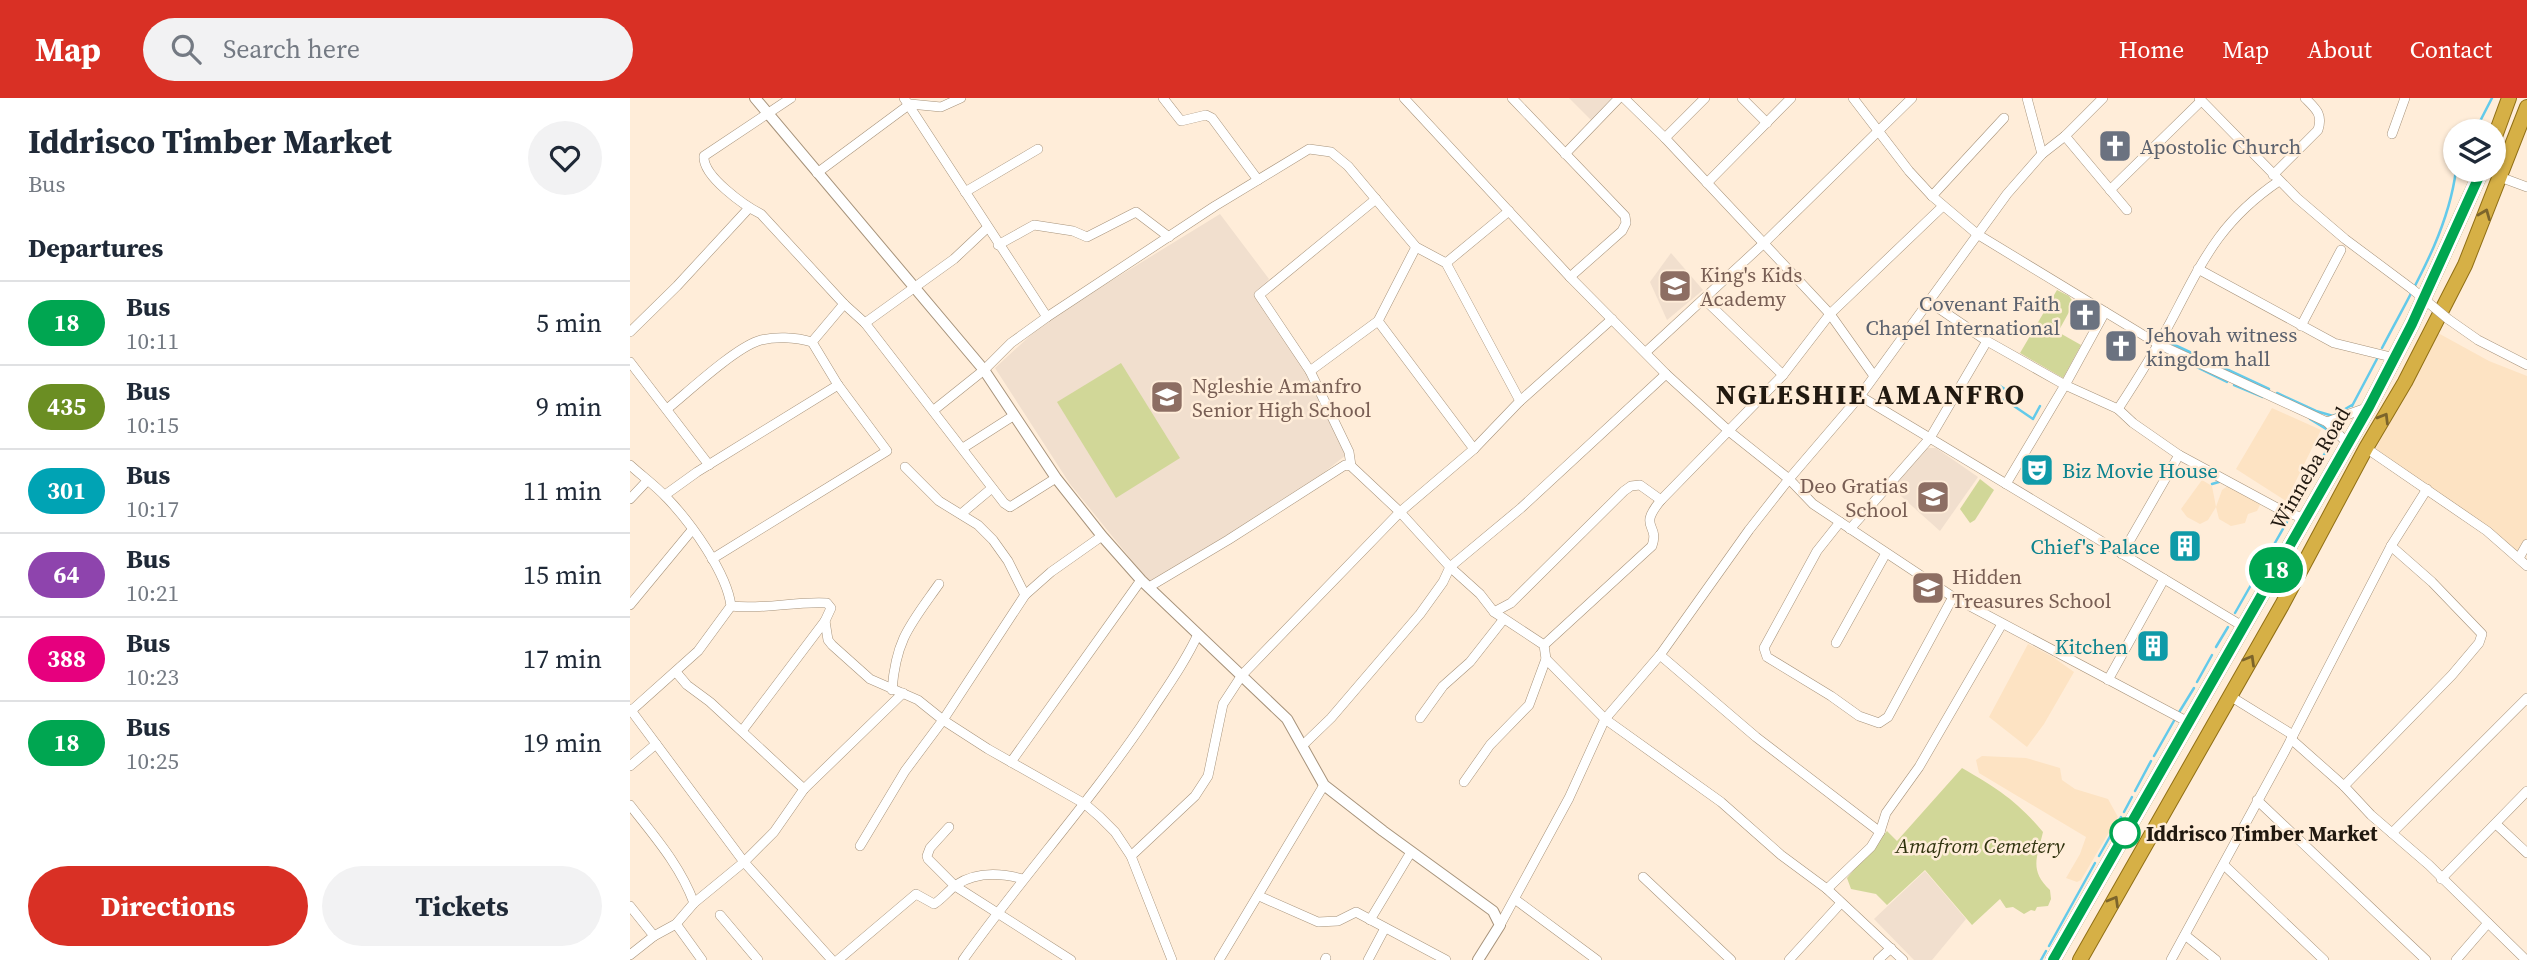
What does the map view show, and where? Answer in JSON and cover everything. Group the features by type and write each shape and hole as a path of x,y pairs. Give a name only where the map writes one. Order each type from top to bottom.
{"highway":[{"path":"2501,119 2509,98"},
{"name":"Winneba Road","path":"2506,161 2527,107"},
{"name":"Winneba Road","path":"2053,960 2369,407 2395,358 2476,182"},
{"name":"Winneba Road","path":"2080,960 2405,383 2465,265 2498,182"},
{"path":"2115,851 2136,863"}],"street":[{"path":"755,98 984,370 1056,478 1102,536 1145,584 1287,719 1324,785 1493,911 1500,925"},
{"path":"791,98 704,156 703,162 707,170 749,208 761,214 865,323 992,488 1010,507 1056,478"},
{"path":"817,173 907,101 941,107 961,98"},
{"path":"1163,98 1181,121 1206,115 1212,118 1258,180"},
{"path":"1404,98 1570,277 1666,374 1730,432 1789,479 1813,504 1953,597 2190,723"},
{"path":"1512,98 1625,216 1626,223 1622,231 1570,277"},
{"path":"1565,154 1621,98 1665,138 1830,314 1874,376"},
{"path":"1665,138 1705,98"},
{"path":"1742,98 1767,122"},
{"path":"1707,183 1791,98"},
{"path":"1853,98 1931,196 1977,234 2158,344 2327,422 2348,443"},
{"path":"1646,352 1763,244 1912,98"},
{"path":"2027,98 2042,154"},
{"path":"1478,960 1516,900 1569,799 1605,719 1660,655 1749,530 1789,479 1860,396 2007,194 2042,154 2065,136 2103,98"},
{"path":"2118,409 2158,344 2216,239 2276,178 2318,130 2320,113 2305,98"},
{"path":"2392,134 2405,98"},
{"path":"2110,190 2200,99 2276,178 2345,239 2478,340 2527,365"},
{"path":"907,101 1047,317"},
{"path":"1931,196 2004,118"},
{"path":"2065,136 2127,210"},
{"path":"965,192 1038,149"},
{"path":"934,410 984,370 1012,342 1047,317 1309,149 1331,152 1348,166 1416,247 1446,262 1520,401"},
{"path":"2506,179 2527,187"},
{"path":"1351,466 1349,452 1310,371 1259,295 1376,199"},
{"path":"1544,645 1653,546 1654,536 1648,522 1649,516 1661,500 1783,375 1830,314 1943,206"},
{"path":"631,330 677,286 749,208"},
{"path":"998,245 1034,225 1073,230 1087,237 1136,212 1169,237"},
{"path":"1446,262 1509,212"},
{"path":"865,323 954,259 987,228"},
{"path":"1310,371 1378,321 1416,247"},
{"path":"2301,326 2341,250"},
{"path":"2198,269 2334,343 2395,358"},
{"path":"1704,299 1783,375"},
{"path":"1928,301 1987,341 2065,385 2118,409 2133,423 2179,455 2279,509 2305,519"},
{"path":"812,342 844,304"},
{"path":"2006,484 2105,312"},
{"path":"1131,856 1195,796 1208,776 1223,704 1242,675 1400,512 1474,449 1520,401 1612,319"},
{"path":"1378,321 1474,449"},
{"path":"667,409 728,360 759,341 789,338 812,342 838,385 887,451 712,559"},
{"path":"1850,529 1930,438 1987,341"},
{"path":"630,362 709,465"},
{"path":"1303,745 1331,718 1420,614 1443,582 1450,567 1521,508 1666,374"},
{"path":"665,495 838,385"},
{"path":"1860,396 2244,627"},
{"path":"2327,422 2369,407"},
{"path":"963,448 1013,416"},
{"path":"2366,448 2487,531 2527,566"},
{"path":"2122,554 2179,455"},
{"path":"630,464 665,495 692,530 725,580 731,606 698,651 631,710 744,862 832,960"},
{"path":"1011,762 1145,584 1228,540 1345,465 1351,466 1400,512 1450,567 1480,594 1494,612 1544,645"},
{"path":"905,467 939,501 978,525 993,540 1008,561 1025,595"},
{"path":"630,499 647,481"},
{"path":"1494,612 1511,603 1631,486 1640,485 1661,500"},
{"path":"961,514 992,488"},
{"path":"2171,960 2224,865 2391,546 2427,489"},
{"path":"1840,522 1813,558 1764,648 1767,657 1859,716 1880,723 1888,717 1953,597"},
{"path":"630,605 692,530"},
{"path":"860,846 905,771 943,720 1025,595 1051,572 1102,536"},
{"path":"2519,558 2527,544"},
{"path":"2344,786 2452,675 2479,643 2482,634 2432,582 2391,546"},
{"path":"1836,643 1886,553"},
{"path":"2108,680 2164,579"},
{"path":"892,690 894,663 901,639 939,584"},
{"path":"731,606 767,607 827,603 831,608 825,621 742,731"},
{"path":"1420,718 1443,686 1470,662 1503,620"},
{"path":"825,621 828,640 870,679 918,700 943,720 1085,804 1115,832 1131,856 1172,960"},
{"path":"1827,889 1871,847 1880,832 1886,813 1913,778 2002,624"},
{"path":"963,960 997,912 1085,804 1167,688 1198,634"},
{"path":"1464,782 1490,745 1529,705 1546,659 1544,645"},
{"path":"1660,655 1756,737 1880,832"},
{"path":"1546,659 1605,719 1721,802 1782,855 1827,889 1903,960"},
{"path":"676,672 687,685 742,731 804,789"},
{"path":"630,955 654,936 676,925 694,903 744,862 774,832 804,789 903,693"},
{"path":"2230,696 2292,737 2526,960"},
{"path":"2392,833 2527,698"},
{"path":"630,766 656,744"},
{"path":"1219,960 1324,785"},
{"path":"2441,878 2527,791"},
{"path":"2257,800 2426,960"},
{"path":"630,805 670,857 687,885 694,903"},
{"path":"2496,824 2527,853"},
{"path":"949,827 930,848 927,856 955,886 1071,960"},
{"path":"1370,920 1411,852"},
{"path":"2224,865 2324,960"},
{"path":"838,960 916,894 934,904 966,880 994,873 1023,879"},
{"path":"1643,877 1731,960"},
{"path":"1259,896 1318,922 1338,921 1356,912 1446,960"},
{"path":"1516,900 1597,960"},
{"path":"1788,960 1841,903"},
{"path":"630,906 654,936"},
{"path":"720,915 758,960"},
{"path":"2456,960 2488,923"},
{"path":"676,925 702,960"},
{"path":"1368,960 1385,928"},
{"path":"2185,935 2216,960"},
{"path":"1878,960 1891,948"}],"shaded area":[{"path":"1569,98 1616,98 1593,122"},
{"name":"Ngleshie Amanfro Senior High School","path":"1220,214 1269,279 1256,293 1291,339 1346,455 1322,474 1151,584 1070,484 995,368 1046,321"},
{"name":"King's Kids Academy","path":"1671,253 1703,290 1667,320 1650,282"},
{"path":"2438,333 2489,361 2527,376 2527,540 2520,554 2375,450"},
{"path":"2272,408 2321,430 2286,501 2236,469"},
{"name":"Deo Gratias School","path":"1927,448 1936,448 1978,477 1940,531 1892,488"},
{"path":"2202,480 2212,486 2216,507 2208,520 2200,524 2187,517 2181,509"},
{"path":"2232,483 2258,498 2260,505 2257,511 2248,514 2245,523 2231,526 2219,519 2216,507 2222,490"},
{"path":"2028,644 2074,672 2044,724 2027,747 1989,717"},
{"path":"1982,756 2026,758 2060,768 2062,780 2075,789 2108,799 2118,817 2081,880 2077,882 2066,878 2086,837 1979,773 1976,760"},
{"path":"1925,871 1966,919 1932,960 1914,960 1874,919"}],"green space":[{"path":"2057,290 2069,296 2074,303 2058,332 2081,345 2063,378 2020,353"},
{"path":"1121,363 1180,458 1116,498 1057,402"},
{"path":"1980,479 1994,490 1975,520 1970,523 1960,509"},
{"name":"Amafrom Cemetery","path":"1962,768 2006,796 2043,832 2036,863 2039,876 2050,890 2051,899 2048,906 2037,907 2035,911 2024,914 2013,907 2006,908 2000,899 1972,925 1925,870 1887,905 1876,894 1851,889 1847,878 1887,831 1897,841"}],"waterway":[{"path":"2481,119 2492,98"},
{"path":"2382,348 2437,240 2454,182"},
{"path":"2164,340 2269,389"},
{"path":"2168,353 2227,382"},
{"path":"2352,406 2378,357"},
{"path":"2234,385 2263,397"},
{"path":"2005,401 1996,395 2000,386 2008,391"},
{"path":"2277,393 2333,416 2352,405"},
{"path":"2008,402 2033,419 2040,406"},
{"path":"2310,419 2331,432"},
{"path":"2296,506 2336,433"},
{"path":"2212,484 2222,481"},
{"path":"2235,613 2288,520"},
{"path":"2216,647 2228,627"},
{"path":"2197,682 2212,655"},
{"path":"2178,714 2194,688"},
{"path":"2154,756 2175,719"},
{"path":"2135,791 2151,761"},
{"path":"2124,812 2132,797"},
{"path":"2099,856 2121,817"},
{"path":"2049,946 2095,863"},
{"path":"2041,960 2046,951"}],"bus line":[{"name":"18","path":"2053,960 2369,407 2412,324 2477,182"}],"place":[{"name":"Apostolic Church","path":"2115,146"},
{"name":"King's Kids Academy","path":"1675,286"},
{"name":"Covenant Faith Chapel International","path":"2085,315"},
{"name":"Jehovah witness kingdom hall","path":"2121,346"},
{"name":"Ngleshie Amanfro Senior High School","path":"1167,397"},
{"name":"Biz Movie House","path":"2037,470"},
{"name":"Deo Gratias School","path":"1933,497"},
{"name":"Chief's Palace","path":"2185,546"},
{"name":"Hidden Treasures School","path":"1928,588"},
{"name":"Kitchen","path":"2153,646"},
{"name":"Iddrisco Timber Market","path":"2125,833"}],"district":[{"name":"NGLESHIE AMANFRO","path":"1871,394"}]}
